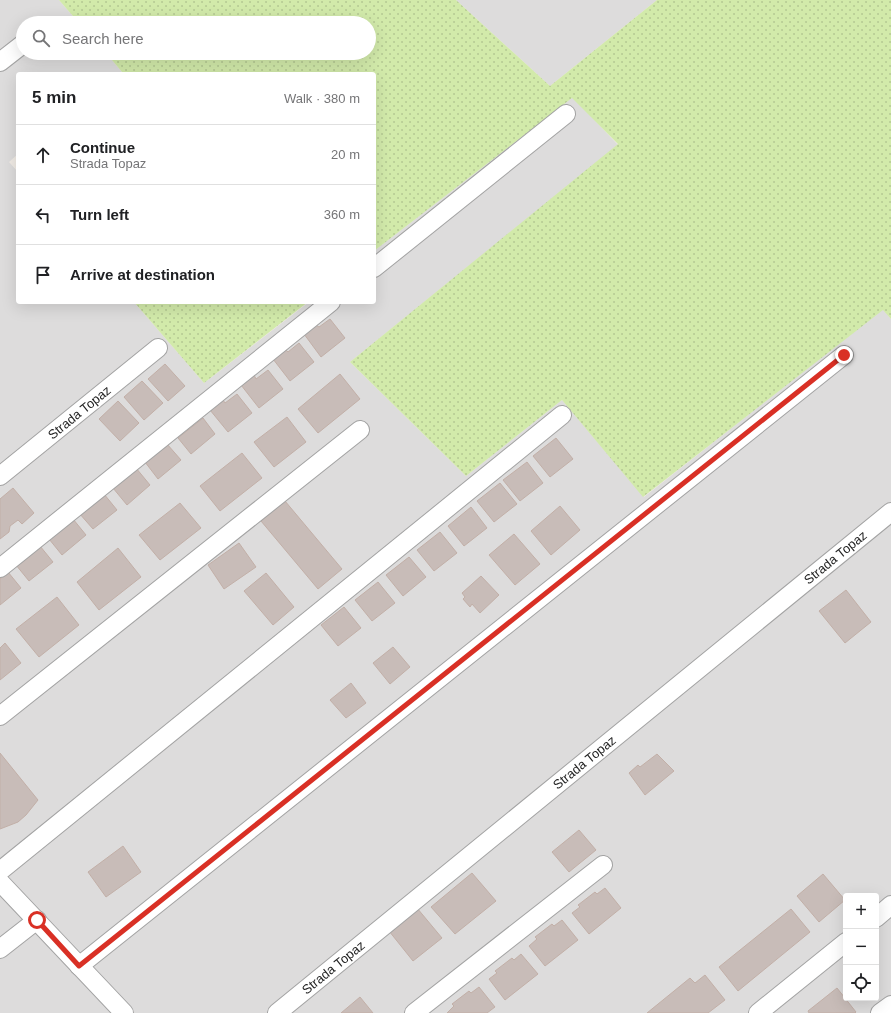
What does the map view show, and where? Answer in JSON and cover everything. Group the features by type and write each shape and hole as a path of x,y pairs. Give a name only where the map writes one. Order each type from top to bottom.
{"street":[{"path":"0,62 16,49"},
{"path":"376,266 566,114"},
{"path":"0,568 329,304"},
{"name":"Strada Topaz","path":"0,476 158,348"},
{"path":"79,966 844,355"},
{"path":"0,871 562,415"},
{"path":"0,716 360,430"},
{"name":"Strada Topaz","path":"277,1013 891,512"},
{"path":"414,1013 603,865"},
{"path":"0,882 79,966 117,1011"},
{"path":"879,915 891,905"},
{"path":"0,949 37,920"},
{"path":"758,1013 843,944"},
{"path":"880,1013 891,1004"}],"shaded area":[{"path":"0,0 59,0 73,16 16,16 16,60 112,60 122,72 16,72 16,156 9,162 16,170 16,304 136,304 204,383 306,304 376,304 376,249 573,97 618,145 350,362 466,476 562,400 644,497 883,309 891,319 891,1013 0,1013"},
{"path":"456,0 657,0 550,86"}],"green space":[{"path":"59,0 456,0 550,86 657,0 891,0 891,319 883,310 643,497 562,400 466,476 350,362 618,144 572,98 376,249 376,72 122,72 112,60 376,60 376,16 73,16"},
{"path":"136,304 305,304 204,383"}],"building":[{"path":"330,319 345,338 321,357 304,334 316,325 319,327"},
{"path":"299,343 314,362 290,381 273,359 285,349 288,352"},
{"path":"165,364 185,386 168,401 148,379"},
{"path":"268,370 283,389 259,408 241,385 254,375 256,379"},
{"path":"340,374 360,399 318,433 298,409"},
{"path":"142,381 163,403 144,420 124,397"},
{"path":"237,394 252,413 228,432 210,410 223,400 225,403"},
{"path":"118,401 139,423 120,441 99,419"},
{"path":"287,417 306,442 274,467 254,442"},
{"path":"203,418 215,434 191,454 178,438"},
{"path":"556,438 573,459 550,477 533,456"},
{"path":"167,444 181,460 158,479 145,462"},
{"path":"242,453 262,478 220,511 200,486"},
{"path":"527,462 543,483 520,501 503,480"},
{"path":"136,468 150,485 127,505 113,488"},
{"path":"500,483 517,504 494,522 477,501"},
{"path":"13,488 34,513 22,524 18,520 10,526 9,532 0,539 0,499"},
{"path":"104,494 117,510 93,529 79,513"},
{"path":"285,501 342,569 318,589 261,521"},
{"path":"180,503 201,528 160,560 139,535"},
{"path":"560,506 580,530 551,555 531,531"},
{"path":"471,507 487,528 464,546 448,526"},
{"path":"73,519 86,535 62,555 49,539"},
{"path":"440,532 457,553 434,571 417,550"},
{"path":"514,534 540,564 515,585 489,555"},
{"path":"239,543 256,567 224,589 208,565"},
{"path":"40,546 53,562 29,581 16,565"},
{"path":"118,548 141,577 99,610 77,582"},
{"path":"409,557 426,577 403,596 386,575"},
{"path":"8,572 21,588 0,605 0,579"},
{"path":"266,573 294,607 273,625 244,591"},
{"path":"481,576 499,595 480,613 472,604 470,607 463,599 465,597 462,593"},
{"path":"378,582 395,603 372,621 355,600"},
{"path":"846,590 871,622 845,643 819,611"},
{"path":"57,597 79,625 39,657 16,629"},
{"path":"344,607 361,628 338,646 321,625"},
{"path":"5,643 21,663 0,680 0,648"},
{"path":"393,647 410,667 390,684 373,663"},
{"path":"351,683 366,703 346,718 330,700"},
{"path":"0,753 38,800 26,815 18,822 0,829"},
{"path":"657,754 674,771 645,795 629,773 638,765 640,767"},
{"path":"579,830 596,850 569,872 552,852"},
{"path":"123,846 141,872 106,897 88,872"},
{"path":"472,873 496,901 455,934 431,907"},
{"path":"823,874 843,898 843,902 819,922 797,896"},
{"path":"605,888 621,908 589,934 572,913 580,907 578,905 595,892 597,894"},
{"path":"417,908 442,938 413,961 389,931"},
{"path":"791,909 810,932 738,991 719,967"},
{"path":"562,920 578,940 545,966 529,946 537,939 535,937 552,924 554,926"},
{"path":"521,954 538,974 505,1000 489,979 497,973 495,971 512,958 514,960"},
{"path":"705,975 725,1000 708,1013 647,1013 690,978 695,983"},
{"path":"479,987 495,1007 487,1013 447,1013 454,1006 452,1004 469,991 471,993"},
{"path":"837,988 843,996 843,1001 847,1001 856,1012 809,1013 808,1011"},
{"path":"360,997 373,1013 341,1013"}],"route":[{"path":"37,920 79,966 844,355"}]}
